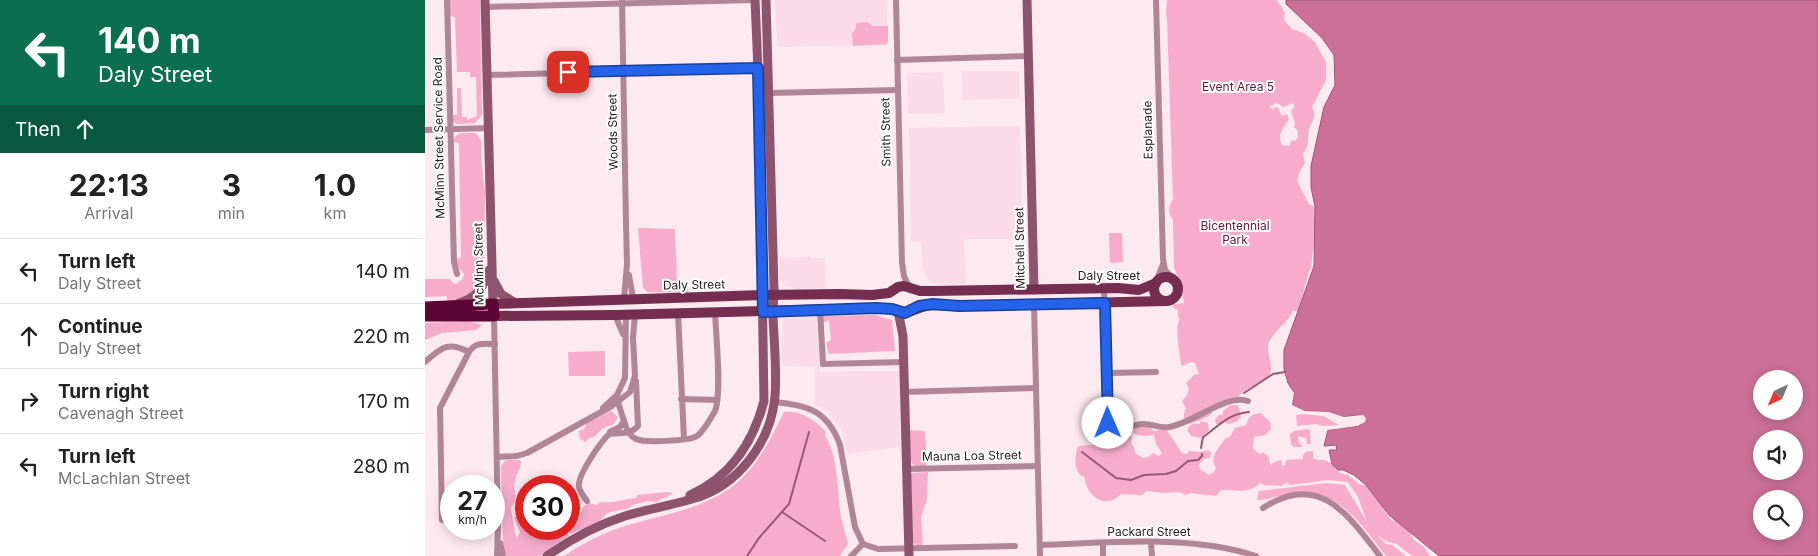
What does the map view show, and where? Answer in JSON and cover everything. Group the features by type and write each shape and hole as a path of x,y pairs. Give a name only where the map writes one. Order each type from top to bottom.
{"highway":[{"path":"425,307 493,310"},
{"path":"425,316 493,310"}],"main road":[{"name":"Daly Street","path":"910,288 931,292 1118,288 1139,290 1161,278 1167,277 1175,280"},
{"path":"1165,301 1174,298 1176,295 1178,288 1175,280"},
{"name":"Daly Street","path":"1156,282 1154,289 1157,296 1165,301"},
{"path":"493,310 625,315 876,308 903,313 911,311 917,304 917,298 910,288 901,286 896,289 890,300 892,306 897,311"},
{"name":"Daly Street","path":"493,310 514,302 762,295 872,295 886,294 896,289"},
{"name":"Mitchell Street","path":"1034,290 1034,304"},
{"path":"701,297 711,304 715,312"},
{"path":"625,315 628,298"},
{"path":"677,298 678,314"},
{"name":"Daly Street","path":"911,311 919,306 933,304 959,306 1165,301"}],"street":[{"name":"McMinn Street Service Road","path":"447,0 454,262 457,274"},
{"path":"485,3 754,0 763,68"},
{"path":"657,507 702,489 718,479 732,466 749,442 758,422 764,401 764,366 768,312 775,295 763,68 766,0"},
{"name":"Smith Street","path":"895,0 902,263 904,276 910,288"},
{"name":"Mitchell Street","path":"1027,0 1034,290"},
{"name":"Esplanade","path":"1156,0 1163,260 1162,269 1156,282"},
{"name":"Woods Street","path":"622,2 628,298"},
{"name":"McMinn Street","path":"485,3 497,475"},
{"path":"897,60 1028,56"},
{"path":"487,75 763,68"},
{"path":"764,93 898,90"},
{"path":"547,556 577,537 600,526 625,516 693,499 721,486 753,456 763,439 771,418 774,402 774,365 768,312 762,295 761,238 764,93"},
{"path":"425,130 488,128"},
{"path":"761,238 773,237"},
{"path":"444,307 465,301 478,292 488,274 492,253"},
{"name":"Esplanade","path":"1163,260 1165,270 1175,280"},
{"name":"Smith Street","path":"896,289 902,263"},
{"path":"492,276 501,294 514,302"},
{"path":"1104,289 1108,423 1128,428 1143,424 1167,428 1193,420 1228,401 1238,398 1248,401"},
{"name":"Mitchell Street","path":"1034,304 1040,556"},
{"path":"820,310 823,364 904,362"},
{"path":"897,311 903,336 908,552"},
{"path":"903,336 911,311"},
{"path":"617,395 617,403 623,413 624,421 629,433 634,438 641,441 684,439 698,434 715,411 718,395 715,312"},
{"path":"678,314 684,439"},
{"path":"624,340 620,324 625,315"},
{"path":"587,419 617,395 623,383 625,375 625,315"},
{"path":"625,315 638,394 641,441"},
{"path":"441,475 440,408 473,346 478,344 495,344"},
{"path":"425,362 438,350 446,346 455,346 469,352"},
{"path":"625,359 633,359"},
{"path":"764,366 774,365"},
{"path":"1108,373 1156,372"},
{"path":"497,457 517,456 527,453 617,403 632,388 635,376"},
{"path":"623,383 632,388"},
{"path":"905,392 1036,388"},
{"path":"681,399 717,400"},
{"path":"764,401 799,405 811,410 829,422 836,432 855,527 863,544 877,549 908,552 1015,546"},
{"path":"587,501 579,489 579,479 607,436 620,427 624,421"},
{"path":"607,436 629,433 637,428 639,424"},
{"name":"Mauna Loa Street","path":"906,469 1038,466"},
{"path":"1263,508 1276,500 1292,496 1310,495 1327,500 1344,512 1380,556"},
{"path":"497,556 498,540"},
{"path":"500,540 503,556"},
{"path":"1103,543 1103,556"},
{"name":"Packard Street","path":"1040,545 1103,543 1206,544 1256,556"},
{"path":"1151,543 1152,556"},
{"path":"851,556 863,544"}],"shaded area":[{"path":"775,0 887,0 888,45 777,47"},
{"path":"1286,0 1818,0 1818,556 1439,556 1389,515 1366,485 1354,475 1338,470 1332,464 1329,450 1337,450 1336,445 1324,446 1328,430 1359,426 1366,418 1359,415 1344,417 1329,412 1305,411 1292,405 1294,393 1288,383 1284,369 1284,350 1314,266 1315,207 1311,187 1311,166 1324,107 1335,85 1334,55 1322,38 1286,4"},
{"path":"962,71 1019,71 1019,99 963,100"},
{"path":"943,72 945,113 908,114 907,73"},
{"path":"1020,126 1023,239 964,239 966,284 933,283 926,277 922,267 921,242 911,242 909,128"},
{"path":"811,256 811,258 825,258 825,288 795,289 781,282 779,274 780,259"},
{"path":"817,316 820,372 900,371 900,447 848,454 841,429 826,411 815,405 815,367 782,366 783,319"}],"green space":[{"path":"449,0 480,0 482,115 475,123 457,124 453,121 452,115 457,115 457,88 461,88 462,117 467,117 467,120 477,116 476,77 470,77 470,72 457,72 455,17 450,16"},
{"name":"Bicentennial Park","path":"1167,0 1277,0 1285,13 1284,20 1292,29 1304,33 1315,42 1326,62 1326,80 1312,107 1314,116 1309,131 1307,147 1303,154 1305,163 1297,181 1309,204 1315,207 1315,241 1311,267 1298,311 1293,311 1270,340 1268,348 1271,364 1270,375 1263,381 1245,390 1233,402 1221,408 1218,404 1209,416 1189,424 1184,417 1186,409 1182,401 1189,389 1186,383 1194,375 1199,374 1195,363 1191,362 1182,366 1181,364 1177,334 1180,318 1178,317 1178,310 1173,305 1168,305 1184,303 1181,286 1174,267 1173,220 1169,210 1173,200","holes":["1277,103 1283,107 1294,103 1291,111 1295,124 1294,127 1298,131 1298,138 1295,141 1292,140 1289,146 1282,145 1280,138 1281,131 1289,119 1287,114 1282,116 1278,107 1272,109 1269,106"]},
{"path":"867,22 873,26 888,26 888,42 886,44 853,46 852,33 857,23"},
{"path":"460,133 476,133 481,140 485,192 484,265 481,278 472,291 463,298 447,302 447,296 425,297 425,279 450,279 456,284 463,279 464,274 458,267 456,259 461,258 459,143 453,142"},
{"path":"638,228 675,229 677,282 687,283 688,293 647,292 643,287"},
{"path":"1109,233 1122,233 1123,262 1110,263"},
{"path":"875,315 892,320 895,351 829,354 826,343 831,340 829,320 823,323 821,316"},
{"path":"468,321 482,325 476,330 442,333 425,340 425,323"},
{"path":"605,351 605,376 569,376 568,352"},
{"path":"1231,405 1239,407 1241,418 1228,424 1225,422 1221,425 1216,424 1215,420 1219,415 1223,415 1223,411"},
{"path":"611,411 618,417 614,424 603,428 586,442 580,439 579,431 584,429 587,422"},
{"path":"784,412 801,414 826,432 825,436 830,444 835,464 841,517 848,544 840,556 564,556 609,532 685,510 726,491 746,474 759,458"},
{"path":"1261,413 1270,422 1271,429 1265,435 1254,437 1253,448 1259,454 1264,453 1269,457 1271,465 1281,460 1282,465 1285,466 1286,460 1303,459 1303,455 1306,452 1313,451 1313,458 1325,460 1332,464 1340,473 1348,475 1360,485 1366,485 1380,498 1383,509 1392,521 1399,519 1406,526 1414,540 1424,547 1430,556 1412,556 1397,544 1388,542 1378,536 1386,544 1392,545 1406,556 1386,556 1350,513 1327,497 1314,493 1299,492 1257,500 1259,491 1327,483 1345,485 1367,522 1358,497 1348,482 1328,480 1290,485 1287,482 1282,486 1263,485 1260,483 1247,490 1221,490 1216,496 1147,491 1142,495 1121,494 1115,499 1103,501 1092,495 1086,484 1085,477 1076,468 1075,460 1078,446 1103,444 1106,442 1100,441 1100,429 1105,426 1112,429 1124,429 1132,437 1131,443 1135,453 1143,458 1149,457 1153,453 1159,456 1162,453 1156,444 1154,435 1134,434 1133,428 1150,426 1153,431 1166,429 1182,453 1187,454 1189,451 1209,450 1211,453 1210,458 1204,459 1198,465 1201,470 1209,475 1216,468 1213,460 1214,456 1226,438 1230,437 1235,428 1246,425 1251,416"},
{"path":"1296,415 1323,416 1339,425 1323,426 1316,424 1297,426"},
{"path":"1201,421 1208,423 1209,430 1200,438 1191,436 1187,430 1188,428 1192,424 1199,424"},
{"path":"909,430 925,431 927,465 915,466 912,464 909,450"},
{"path":"1310,430 1311,444 1307,444 1306,438 1298,436 1303,447 1294,447 1291,444 1290,434 1294,431"},
{"path":"505,461 521,461 517,475 515,475 515,500 511,508 515,540 562,540 540,556 505,556 503,540 505,540 505,475 501,475 501,466"},
{"path":"928,472 927,499 921,517 923,546 916,545 911,541 910,475 912,473"},
{"path":"673,493 656,502 648,501 607,513 599,522 580,530 582,508 589,503 597,505 600,502 614,502 636,498 637,495"}],"pier":[{"path":"1284,379 1294,393 1292,405 1305,411 1329,412 1344,417 1363,415 1366,418 1365,422 1357,426 1328,430 1328,427 1358,423 1363,419 1359,417 1343,419 1328,414 1315,415 1298,412 1289,406 1291,394"}],"waterway":[{"path":"1244,393 1273,374 1285,372"},
{"path":"1201,448 1203,437 1229,418 1249,412"},
{"path":"747,556 759,538 789,504 809,432"},
{"path":"1082,452 1116,478 1131,480 1144,475 1166,474 1176,471 1188,461 1198,460 1202,454"},
{"path":"782,512 825,541"}],"route":[{"path":"568,72 758,68 763,312 876,308 892,309 905,313 919,306 933,304 959,306 1105,303 1108,423"}],"park label":[{"name":"Event Area 5","path":"1238,87"}]}
